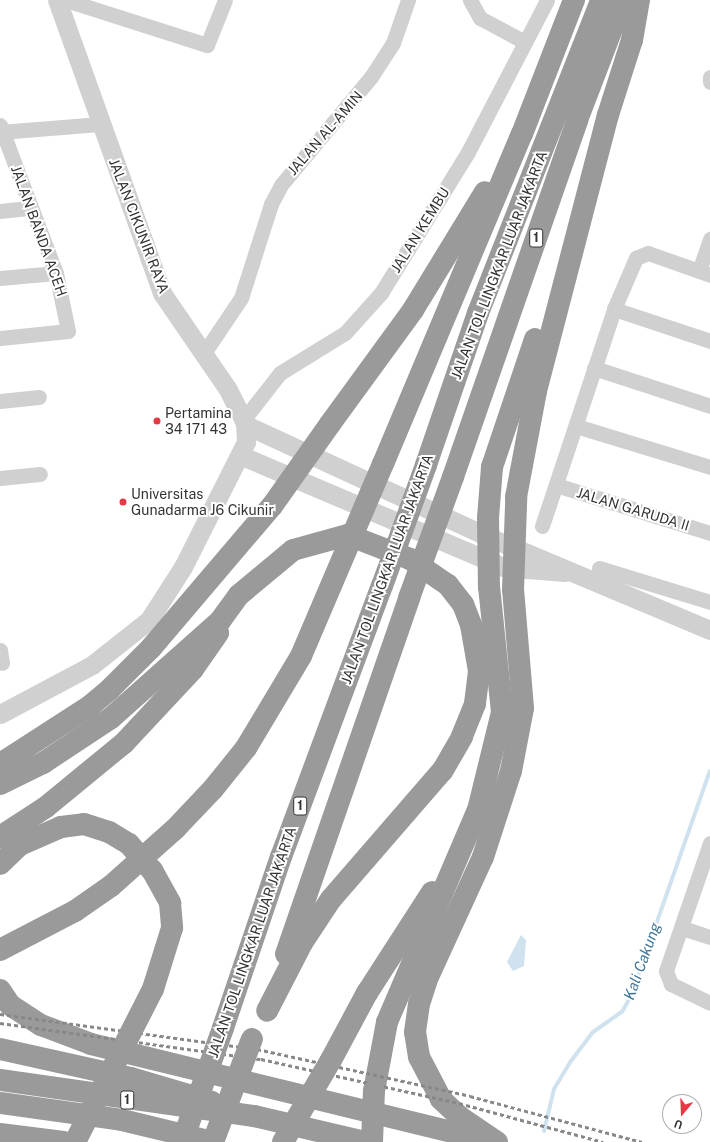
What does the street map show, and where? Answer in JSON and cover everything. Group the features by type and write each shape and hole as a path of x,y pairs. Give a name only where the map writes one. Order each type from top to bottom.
{"highway":[{"path":"0,950 74,910 111,886 175,829 236,760 301,656 522,134 574,0"},
{"name":"JALAN TOL LINGKAR LUAR JAKARTA","path":"182,1142 281,857 426,465 478,313 601,0"},
{"name":"JALAN TOL LINGKAR LUAR JAKARTA","path":"213,1142 252,1039 267,1011 577,120 623,0"},
{"path":"497,1142 460,1117 441,1099 419,1057 416,1032 419,1004 428,977 483,857 511,771 522,708 512,590 516,497 536,391 578,226 632,40 639,0"},
{"path":"0,764 90,706 110,689 151,648 272,506 413,310 522,134"},
{"path":"372,1142 374,1091 387,1022 478,810 502,707 489,587 486,526 492,467 556,279 578,226"},
{"path":"0,784 43,763 111,718 220,621 240,594 293,550 348,535 410,558 448,585 463,604 476,643 479,671 475,704 462,737 442,771 331,899 302,943 267,1011"},
{"path":"0,837 46,808 124,743 193,669 226,622 220,621"},
{"path":"0,864 20,845 61,827 84,824 109,832 129,844 152,870 170,903 172,928 153,989 75,1142"},
{"path":"283,1142 331,1060 367,993 467,838"},
{"path":"0,990 10,1004 40,1025 91,1044 491,1142"},
{"path":"0,1049 131,1078 254,1116"},
{"name":"1","path":"0,1080 254,1116 365,1142"},
{"name":"1","path":"0,1103 122,1120 213,1142"},
{"path":"0,1134 64,1142"}],"street":[{"name":"JALAN CIKUNIR RAYA","path":"57,0 100,124 162,293 204,353 245,422"},
{"path":"66,0 207,45 225,0"},
{"name":"JALAN AL-AMIN","path":"204,353 241,298 271,204 281,185 372,77 393,43 408,0"},
{"path":"470,0 480,18 525,42"},
{"name":"JALAN KEMBU","path":"245,422 280,373 345,333 381,293 468,152 546,0"},
{"path":"710,77 710,82"},
{"path":"1,130 100,124"},
{"name":"JALAN BANDA ACEH","path":"0,338 68,331 56,273 1,130"},
{"path":"0,211 31,208"},
{"path":"542,526 614,309 638,254 648,253 704,273 710,240"},
{"path":"0,278 56,273"},
{"path":"614,309 710,341"},
{"path":"594,368 710,406"},
{"path":"0,401 39,397"},
{"path":"0,714 67,681 135,633 159,608 183,567 242,456 245,422 486,526 574,571 710,630"},
{"path":"576,426 710,467"},
{"path":"242,456 503,568 574,571"},
{"path":"0,478 40,474"},
{"name":"JALAN GARUDA II","path":"556,485 710,533"},
{"path":"477,558 486,526"},
{"path":"599,568 710,602"},
{"path":"710,843 705,871 666,971 671,984 710,1003"},
{"path":"682,928 710,937"}],"water":[{"path":"521,935 526,940 524,966 513,971 507,962"}],"waterway":[{"name":"Kali Cakung","path":"544,1131 554,1089 571,1061 593,1032 622,1012 631,996 710,771"}],"railway":[{"path":"0,1014 257,1049 470,1096 642,1142"},
{"path":"0,1023 261,1059 466,1105 603,1142"}],"place":[{"name":"Pertamina 34 171 43","path":"157,421"},
{"name":"Universitas Gunadarma J6 Cikunir","path":"123,502"}]}
